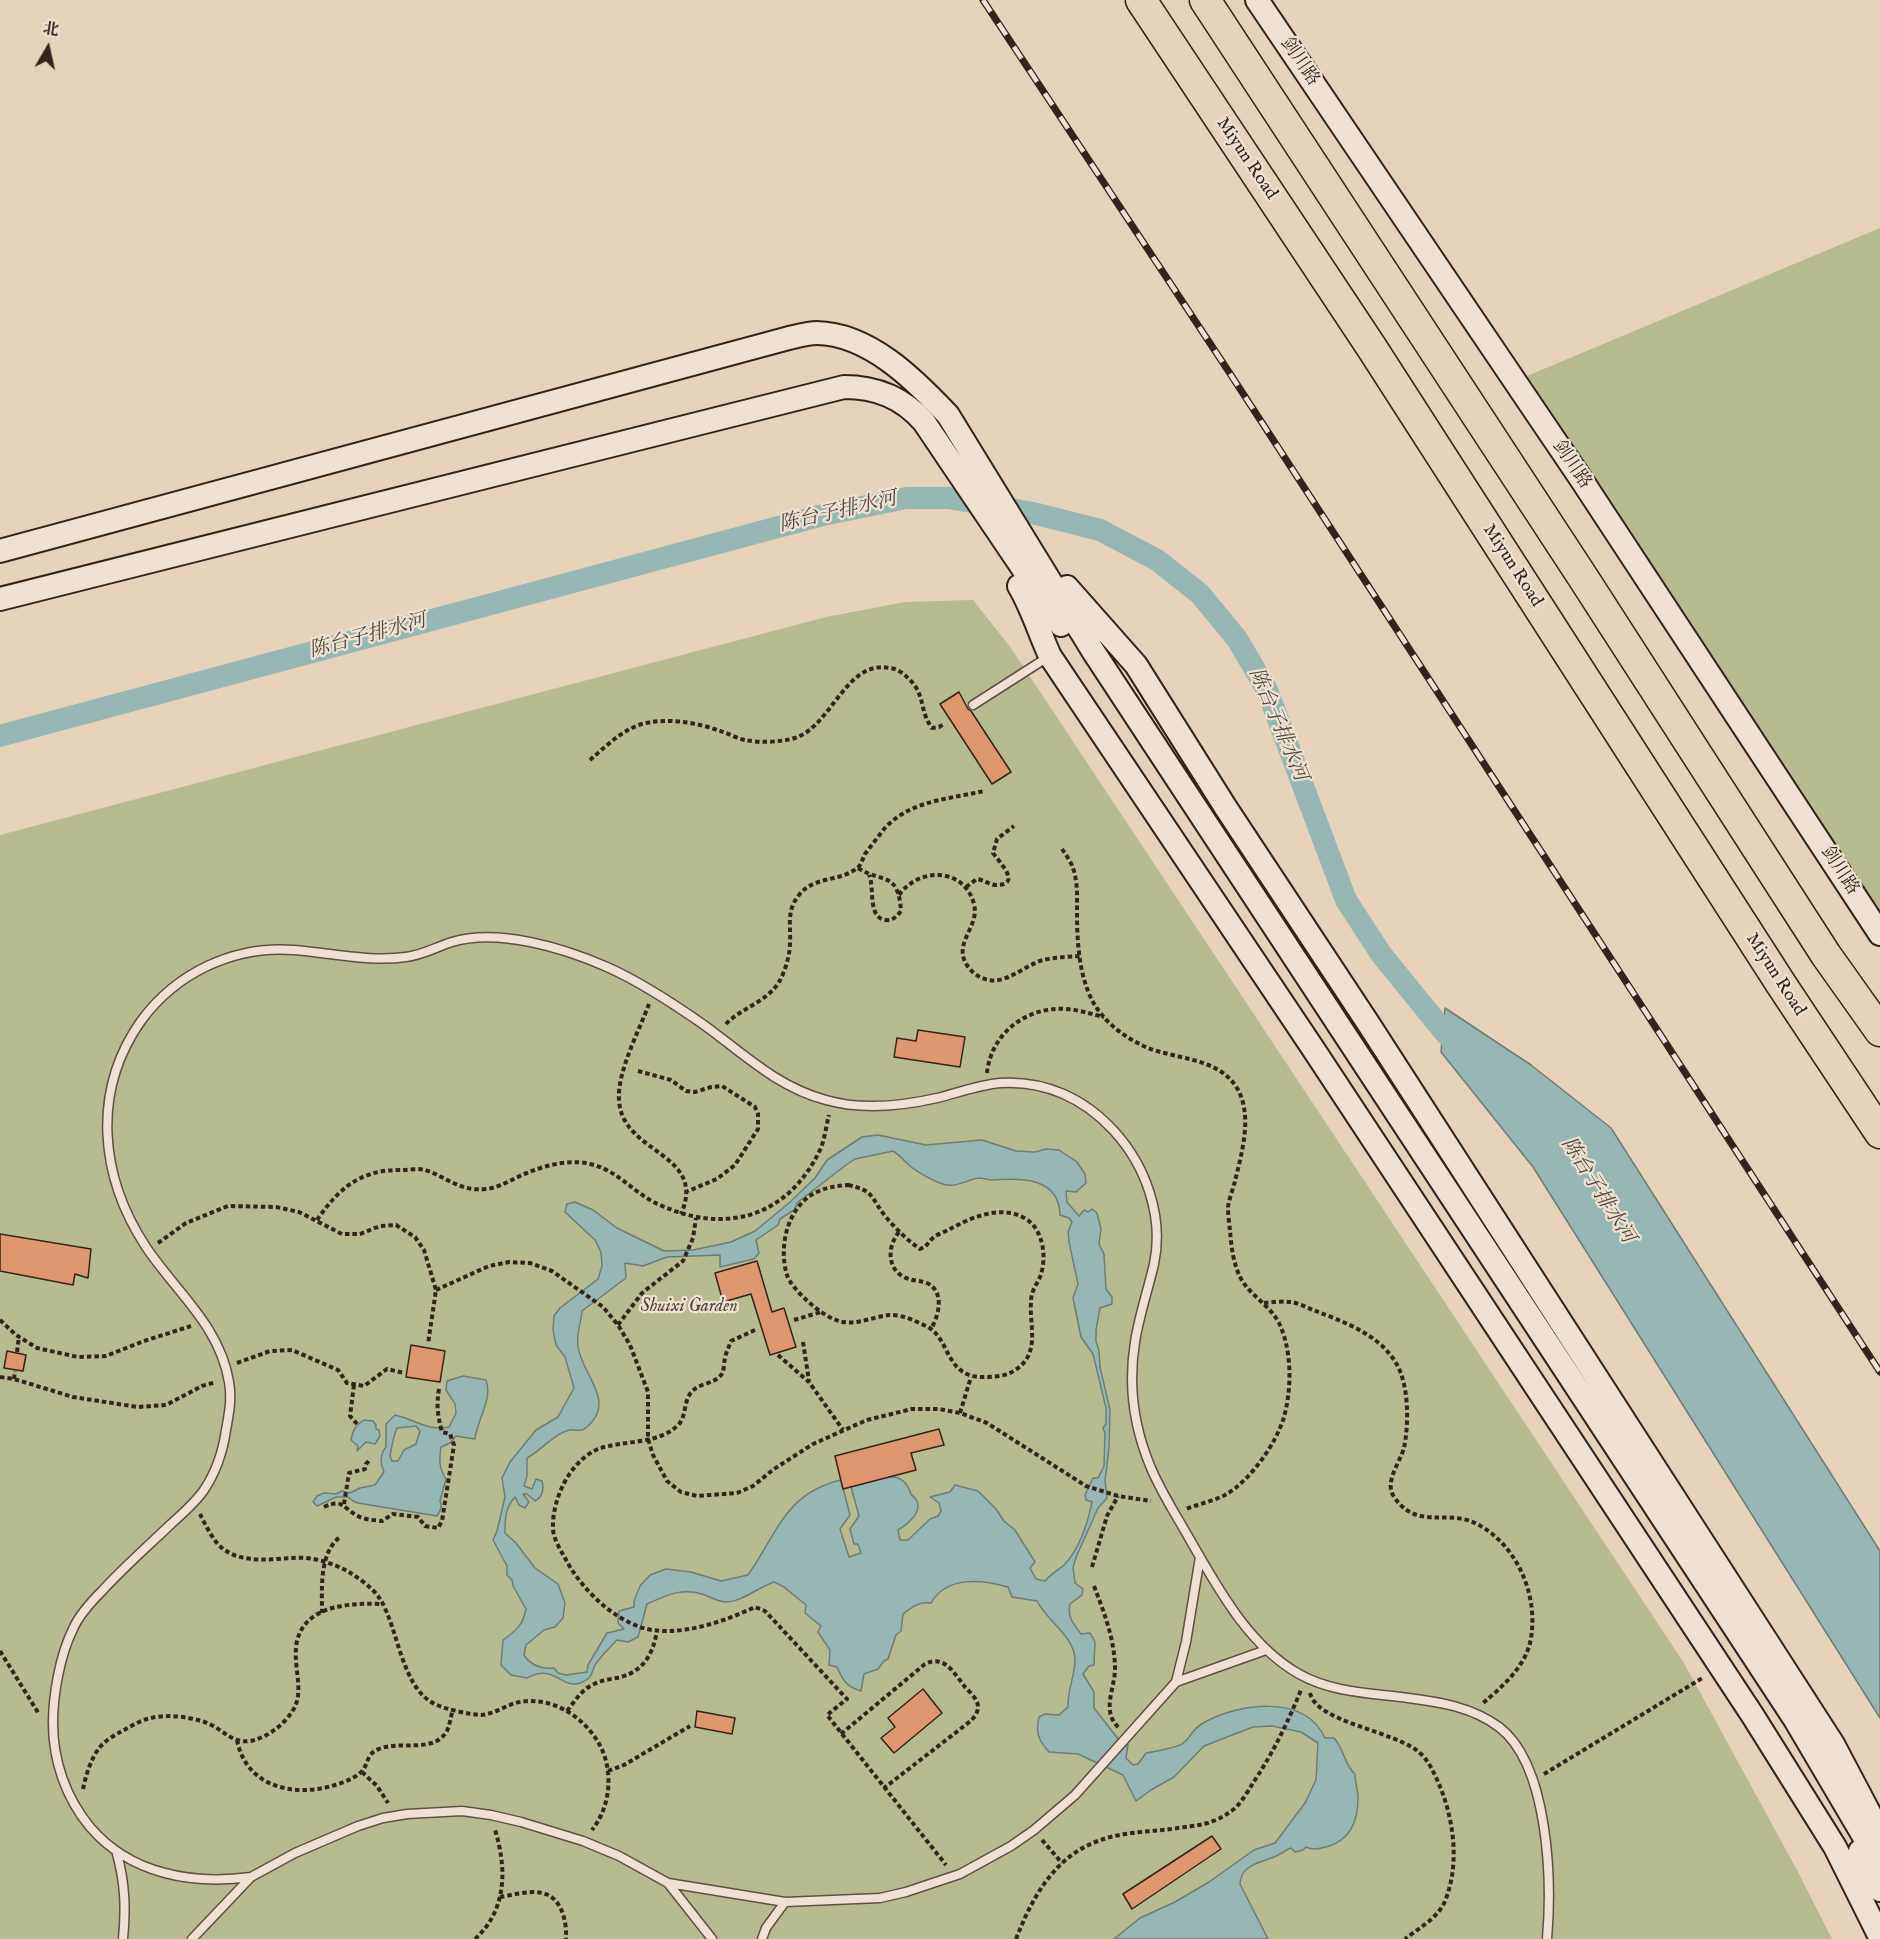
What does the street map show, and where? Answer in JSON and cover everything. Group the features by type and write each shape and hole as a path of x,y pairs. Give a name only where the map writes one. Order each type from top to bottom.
{"highway":[{"name":"Miyun Road","path":"1141,0 1372,348 1780,984 1880,1133"},
{"path":"1205,0 1578,569 1826,955 1880,1031"}],"street":[{"name":"剑川路","path":"1257,0 1581,479 1880,934"},
{"path":"0,551 789,338 816,333 840,336 855,341 902,372 923,389 948,415 985,466 1032,568 1198,829 1790,1733 1861,1853 1880,1890"},
{"path":"0,599 844,387 863,387 880,391 900,400 913,409 924,422 950,469 1032,568 1093,651 1794,1718 1880,1864"},
{"path":"1032,568 1031,605 1039,632 1050,656 1312,1047 1741,1697 1834,1847 1880,1937"},
{"path":"1032,568 1072,594 1136,665 1226,808 1368,1023 1833,1744 1880,1833"}],"lane":[{"path":"973,705 1050,656"},
{"path":"251,1877 213,1880 175,1876 143,1867 117,1854 90,1828 78,1810 61,1775 55,1751 53,1720 55,1691 72,1630 90,1604 112,1580 195,1502 210,1482 226,1436 231,1394 225,1367 213,1336 204,1321 148,1250 120,1198 107,1143 107,1116 111,1087 118,1061 144,1017 162,996 209,965 225,958 247,952 274,949 350,957 407,957 432,951 452,942 495,937 577,955 616,971 654,992 715,1034 759,1069 787,1086 833,1102 880,1106 901,1104 1003,1083 1036,1085 1062,1092 1082,1103 1101,1118 1120,1137 1142,1172 1155,1215 1156,1252 1134,1347 1132,1401 1149,1465 1169,1503 1238,1617 1266,1650 1306,1678 1327,1687 1457,1706 1503,1730 1516,1744 1533,1780 1545,1841 1550,1897 1547,1939"},
{"path":"192,1939 251,1877 295,1853 358,1826 393,1816 437,1812 462,1811 491,1815 583,1841 619,1856 668,1883 785,1902 880,1898 955,1876 988,1860 1034,1830 1075,1795 1176,1682 1186,1641 1200,1557"},
{"path":"1176,1682 1266,1650"},
{"path":"117,1854 124,1880 123,1939"},
{"path":"668,1883 712,1939"},
{"path":"762,1939 766,1928 785,1902"}],"path":[{"path":"590,760 616,738 642,724 694,723 745,740 776,741 796,738 814,725 861,672 876,667 902,672 918,688 926,720 932,728 944,724"},
{"path":"715,1034 734,1015 768,995 779,982 790,944 788,917 799,895 817,881 847,874 858,868 875,840 900,814 935,801 984,791"},
{"path":"966,887 977,879 995,885 1006,883 1008,873 993,853 997,839 1014,826"},
{"path":"1062,849 1073,867 1078,889 1077,913 1082,970 1092,1000 1104,1017 1125,1037 1149,1048 1204,1063 1224,1074 1236,1088 1245,1112 1243,1142 1228,1206 1234,1259 1242,1282 1278,1322 1286,1341 1289,1368 1284,1417 1262,1461 1226,1494 1174,1512"},
{"path":"858,868 869,875 881,876 891,882 899,895 902,911 897,917 889,921 882,920 875,914 869,875"},
{"path":"899,895 904,887 932,874 952,877 966,887 974,905 975,914 973,924 964,941 964,960 978,976 987,980 996,981 1019,973 1043,960 1080,956"},
{"path":"654,992 625,1067 618,1099 622,1114 628,1124 643,1141 676,1166 684,1176 688,1191 681,1214"},
{"path":"985,1085 987,1067 996,1043 1012,1025 1022,1018 1036,1013 1065,1009 1104,1017"},
{"path":"638,1071 671,1080 686,1090 695,1092 722,1086 755,1107 758,1114 758,1129 735,1165 717,1179 688,1191"},
{"path":"317,1220 341,1191 357,1178 393,1169 424,1170 450,1183 484,1190 503,1185 526,1173 565,1163 589,1163 608,1171 623,1179 641,1194 681,1214 718,1219 754,1214 785,1197 809,1170 821,1148 833,1102"},
{"path":"848,1185 862,1188 874,1196 883,1214 900,1232 920,1249 927,1246 934,1237 959,1223 988,1213 1014,1213 1028,1220 1037,1230 1042,1245 1043,1261 1040,1277 1032,1290 1030,1304 1034,1333 1032,1347 1025,1360 1007,1374 971,1376 951,1360 931,1329 911,1319 891,1315 866,1321 837,1321 810,1304 787,1276 784,1253 786,1234 791,1219 799,1206 815,1192 832,1186 848,1185"},
{"path":"148,1250 186,1223 228,1206 276,1207 299,1212 342,1234 360,1234 380,1226 396,1225 406,1229 415,1237 424,1250 436,1290 428,1344"},
{"path":"618,1324 642,1293 683,1261 690,1247 696,1217"},
{"path":"900,1232 890,1246 891,1259 903,1277 929,1284 935,1292 939,1301 939,1310 931,1329"},
{"path":"436,1290 489,1266 509,1262 530,1263 552,1271 597,1302 618,1324 630,1345 648,1392 648,1439 658,1468 667,1481 681,1492 697,1496 737,1492 753,1486 794,1455 867,1420 912,1409 939,1409 960,1413 987,1424 1086,1486 1118,1496 1169,1503"},
{"path":"1263,1303 1293,1302 1339,1319 1381,1344 1397,1364 1405,1391 1407,1420 1404,1449 1391,1482 1392,1493 1401,1506 1416,1516 1457,1519 1474,1523 1499,1539 1514,1558 1527,1583 1533,1614 1530,1645 1519,1667 1502,1687 1472,1712"},
{"path":"794,1320 821,1312"},
{"path":"0,1320 19,1337 37,1348 78,1357 106,1356 204,1321"},
{"path":"755,1330 731,1341 725,1356 723,1372 715,1380 697,1387 690,1394 681,1423 669,1431 648,1439 596,1450 579,1462 558,1496 553,1531 570,1568 586,1588 618,1616 646,1629 657,1631 694,1628 721,1622 755,1607 765,1611 847,1699 827,1715 955,1876"},
{"path":"17,1352 19,1337"},
{"path":"803,1342 809,1382"},
{"path":"225,1367 270,1351 292,1350 338,1370 347,1383 364,1386 387,1369 404,1373"},
{"path":"778,1355 809,1382 843,1430"},
{"path":"14,1379 15,1371"},
{"path":"960,1413 971,1376"},
{"path":"0,1377 73,1397 138,1407 166,1406 202,1386 228,1378"},
{"path":"354,1384 350,1416 357,1425"},
{"path":"324,1507 334,1502 344,1504 359,1517 382,1521 393,1514 418,1517 425,1526 438,1528 442,1521 453,1442 450,1434 442,1432 436,1409 439,1389"},
{"path":"344,1504 349,1473 365,1469 371,1459"},
{"path":"1092,1567 1107,1516 1118,1496"},
{"path":"195,1502 204,1521 222,1548 239,1556 257,1560 294,1557 325,1562 350,1573 368,1586 382,1604 396,1633 405,1668 422,1694 436,1705 482,1715 520,1702 537,1702 572,1713 596,1737 603,1751 608,1771 605,1809 597,1824 583,1841"},
{"path":"322,1612 325,1562 331,1544 339,1537"},
{"path":"1094,1586 1113,1646 1115,1669 1110,1695 1110,1715 1114,1723 1129,1737"},
{"path":"78,1810 87,1775 101,1747 115,1735 147,1719 166,1716 204,1721 230,1739 245,1741 259,1739 288,1717 298,1698 297,1641 305,1625 322,1612 346,1604 382,1604"},
{"path":"567,1711 582,1691 594,1684 640,1669 649,1657 657,1631"},
{"path":"0,1651 54,1740"},
{"path":"841,1734 925,1664 932,1660 941,1661 949,1666 977,1702 978,1712 972,1720 884,1788"},
{"path":"1533,1780 1704,1677"},
{"path":"1016,1939 1034,1900 1056,1868 1098,1841 1125,1834 1211,1824 1236,1807 1268,1761 1306,1678"},
{"path":"1306,1678 1311,1699 1322,1710 1358,1726 1401,1740 1420,1753 1431,1767 1441,1789 1453,1836 1451,1881 1444,1903 1431,1919 1405,1939"},
{"path":"237,1740 239,1752 256,1774 272,1785 305,1791 348,1781 362,1772 368,1757 377,1749 393,1745 425,1745 437,1742 446,1732 453,1709"},
{"path":"608,1771 624,1765 690,1726"},
{"path":"362,1772 377,1786 393,1816"},
{"path":"475,1939 493,1917 500,1897 504,1865 491,1815"},
{"path":"1034,1830 1062,1863"},
{"path":"500,1897 541,1892 550,1896 564,1914 566,1939"}],"green space":[{"path":"1880,228 1880,911 1527,376"},
{"name":"Shuixi Garden","path":"973,600 1011,648 1684,1663 1832,1939 0,1939 0,835 826,617 905,602"}],"water":[{"path":"1445,1008 1531,1065 1611,1128 1880,1551 1880,1718 1533,1167 1441,1052"},
{"path":"878,1135 926,1145 982,1140 1016,1151 1059,1150 1077,1162 1085,1174 1086,1183 1076,1192 1066,1191 1067,1202 1079,1216 1084,1210 1088,1212 1092,1209 1097,1213 1101,1229 1099,1244 1104,1254 1106,1289 1112,1297 1112,1304 1100,1308 1096,1330 1100,1367 1110,1410 1105,1481 1107,1498 1098,1508 1077,1555 1073,1567 1075,1583 1083,1589 1082,1595 1070,1604 1069,1609 1071,1620 1081,1634 1090,1633 1095,1642 1094,1665 1089,1666 1083,1674 1094,1692 1094,1708 1119,1740 1128,1744 1126,1758 1133,1765 1138,1764 1146,1753 1182,1744 1200,1725 1219,1715 1253,1707 1271,1706 1287,1709 1303,1714 1316,1724 1325,1738 1334,1738 1355,1774 1357,1813 1352,1827 1343,1838 1337,1843 1320,1848 1306,1847 1295,1852 1291,1848 1254,1865 1241,1877 1240,1884 1268,1939 1114,1939 1140,1918 1175,1902 1209,1882 1254,1850 1275,1843 1305,1803 1316,1780 1318,1743 1301,1732 1272,1726 1253,1727 1204,1746 1174,1777 1136,1801 1123,1775 1078,1754 1049,1752 1043,1744 1038,1732 1039,1717 1045,1714 1059,1715 1068,1707 1075,1666 1074,1652 1066,1636 1037,1601 1012,1597 1008,1587 976,1581 955,1584 938,1594 931,1603 919,1604 909,1609 903,1614 901,1631 896,1635 888,1659 878,1669 864,1674 861,1691 846,1683 837,1667 829,1665 830,1650 818,1632 821,1626 805,1613 806,1605 774,1582 733,1601 721,1601 697,1593 682,1592 647,1604 638,1637 628,1642 617,1640 597,1662 589,1678 581,1683 567,1683 544,1673 527,1678 511,1675 501,1665 503,1640 518,1627 526,1609 512,1580 507,1575 507,1566 493,1540 505,1497 502,1478 510,1462 536,1430 558,1417 574,1388 565,1357 556,1345 553,1330 554,1316 560,1308 598,1279 602,1266 601,1252 595,1240 565,1212 567,1204 575,1202 593,1210 617,1228 664,1251 693,1250 731,1242 755,1231 815,1178 827,1160 862,1137","holes":["893,1151 917,1171 947,1185 956,1185 979,1178 1037,1182 1053,1193 1060,1215 1069,1218 1072,1222 1068,1232 1078,1284 1073,1298 1081,1337 1093,1354 1106,1408 1106,1424 1103,1428 1105,1433 1104,1466 1098,1478 1093,1478 1085,1495 1086,1500 1092,1502 1082,1536 1069,1559 1045,1581 1036,1579 1030,1568 1035,1562 1015,1530 978,1491 955,1485 950,1492 930,1497 939,1503 941,1511 938,1516 930,1519 908,1540 900,1540 898,1530 915,1515 918,1506 917,1500 904,1482 892,1477 851,1487 859,1516 850,1529 854,1544 858,1544 861,1553 849,1557 840,1529 850,1515 841,1480 822,1486 795,1505 775,1530 748,1575 721,1581 691,1572 666,1569 650,1575 640,1586 634,1607 619,1611 618,1623 624,1629 607,1633 588,1665 587,1672 566,1675 558,1673 554,1668 545,1668 530,1662 524,1655 526,1645 544,1630 555,1627 563,1618 565,1603 558,1584 535,1568 516,1543 505,1533 507,1510 515,1497 519,1505 525,1508 529,1502 523,1494 527,1494 535,1501 542,1492 542,1481 536,1479 532,1489 524,1486 527,1476 527,1458 564,1432 585,1429 595,1417 599,1407 595,1388 578,1347 582,1311 626,1278 625,1263 643,1266 667,1257 720,1255 720,1267 754,1259 759,1253 756,1240 778,1225 780,1219 794,1210 798,1202 846,1165 855,1159"]},
{"path":"463,1376 486,1380 488,1395 475,1439 456,1436 450,1443 441,1447 440,1464 446,1479 440,1501 441,1508 437,1516 358,1503 348,1497 336,1497 317,1506 313,1502 317,1496 324,1493 336,1494 342,1491 350,1493 375,1485 384,1472 381,1459 386,1447 386,1424 395,1415 435,1428 449,1427 456,1413 455,1404 446,1390 447,1381","holes":["416,1426 420,1431 416,1444 404,1450 398,1461 392,1461 390,1456 397,1428"]},
{"path":"364,1420 373,1421 380,1436 375,1444 366,1442 357,1451 358,1446 351,1440 356,1426"}],"building":[{"path":"959,692 1011,772 992,784 940,704"},
{"path":"918,1030 965,1037 960,1067 894,1057 897,1038 916,1041"},
{"path":"0,1234 91,1249 88,1278 75,1274 73,1285 0,1271"},
{"path":"757,1261 772,1312 784,1308 796,1347 770,1355 751,1294 723,1302 715,1273"},
{"path":"411,1345 445,1351 440,1382 406,1377"},
{"path":"7,1351 26,1355 23,1371 4,1368"},
{"path":"939,1429 944,1445 911,1453 916,1470 843,1489 835,1456"},
{"path":"923,1689 942,1713 894,1753 881,1738 895,1727 888,1718"},
{"path":"697,1711 735,1718 732,1734 695,1727"},
{"path":"1212,1836 1221,1849 1132,1909 1123,1894"}],"waterway":[{"name":"陈台子排水河","path":"0,736 823,515 906,498 949,498 1033,513 1100,530 1157,560 1200,594 1237,639 1267,690 1346,900 1381,954 1446,1034 1464,1049"}],"railway":[{"path":"983,0 1229,372 1880,1372"}]}
